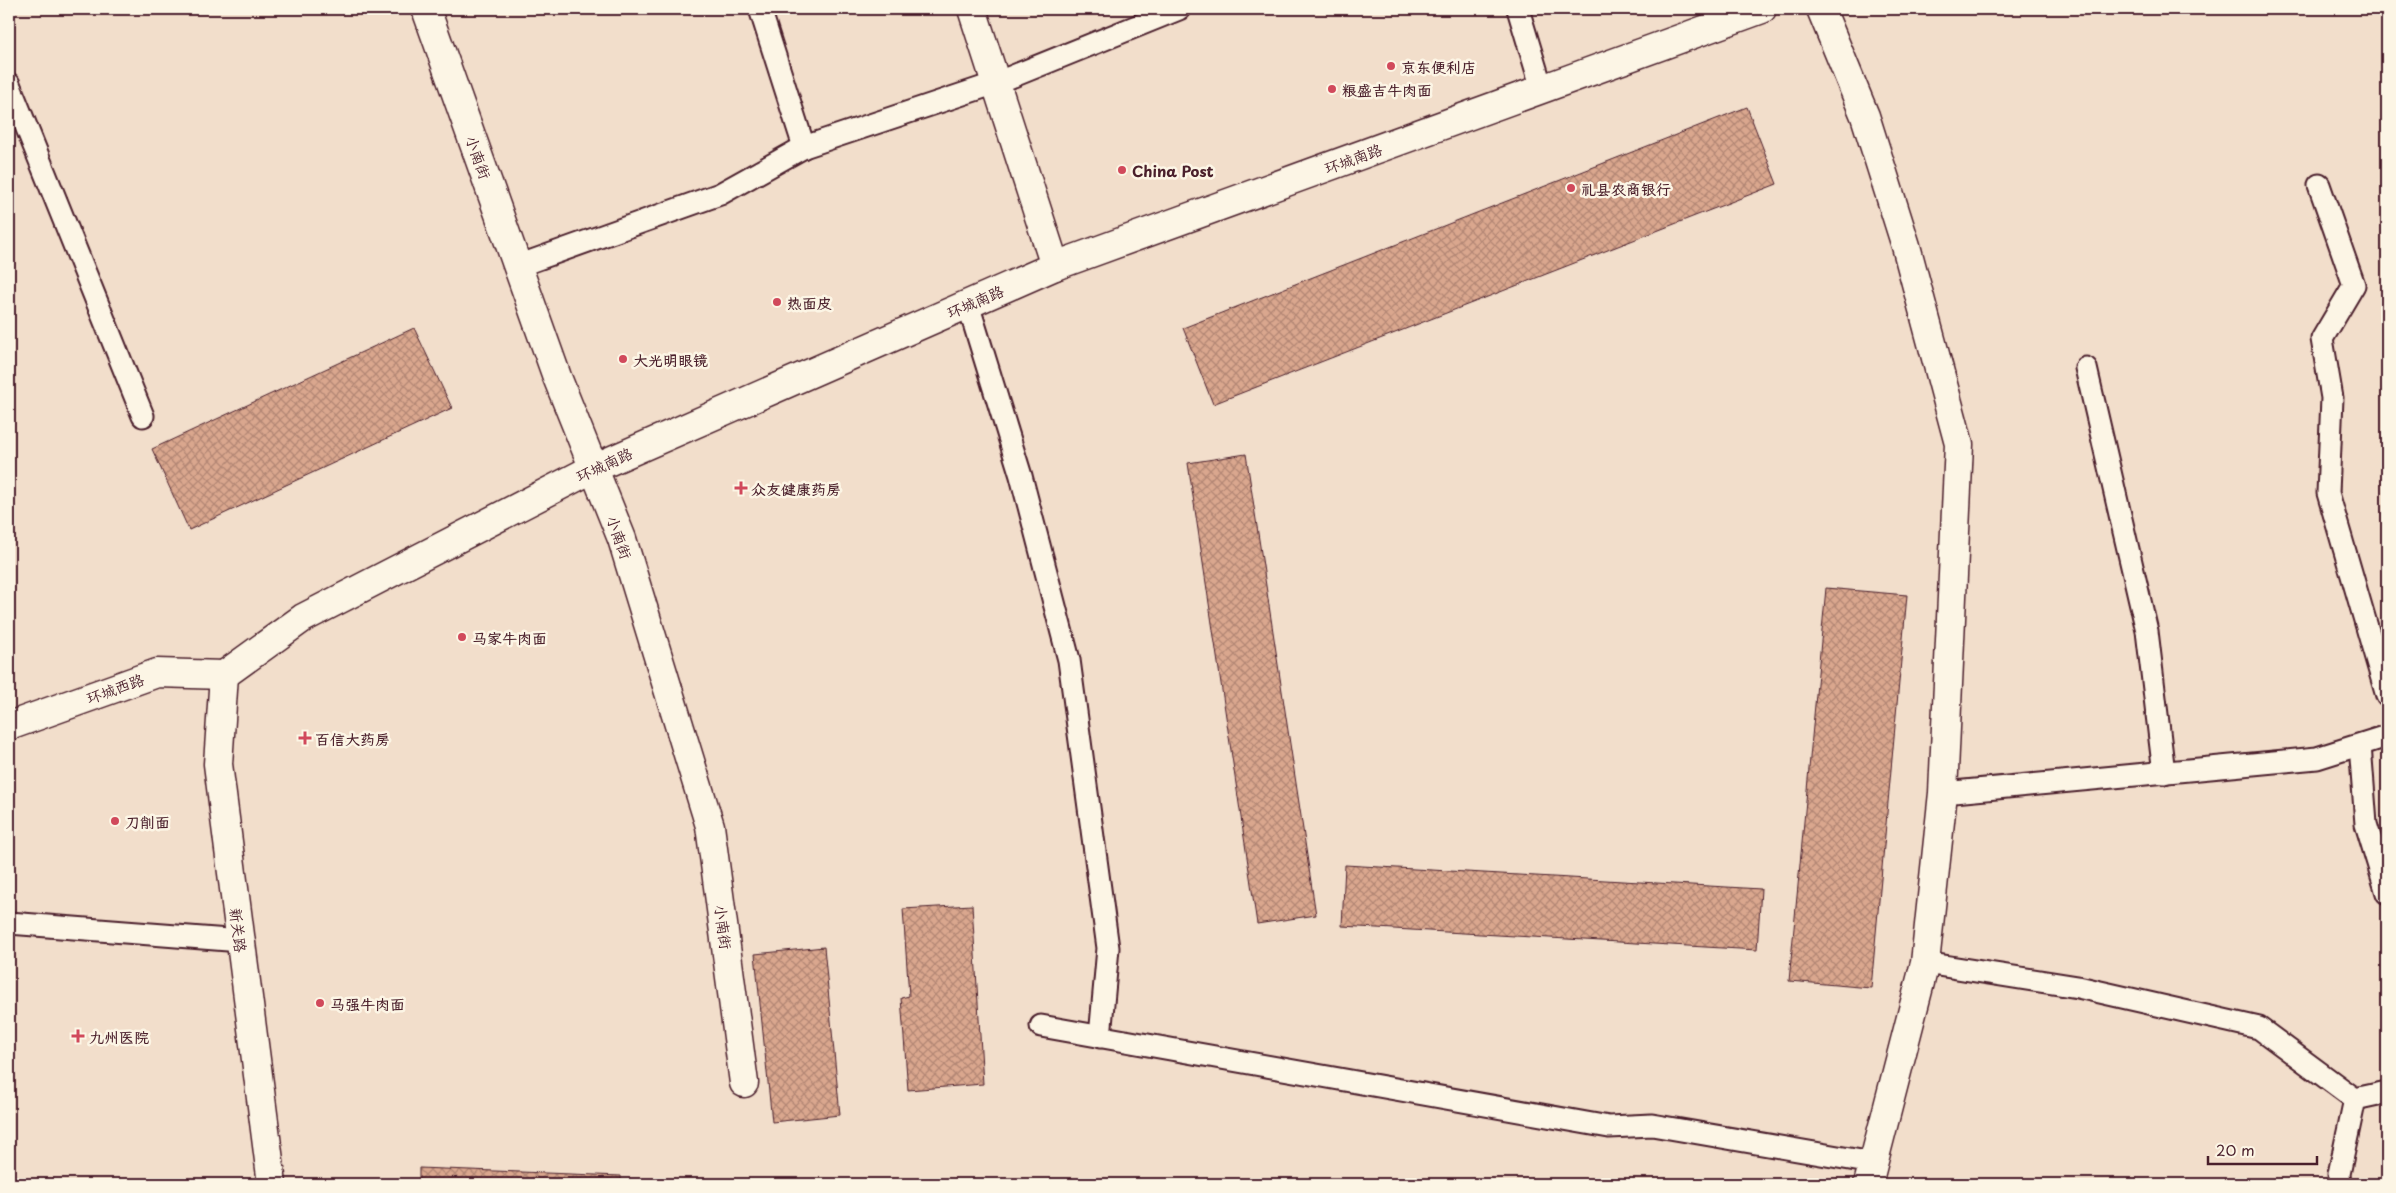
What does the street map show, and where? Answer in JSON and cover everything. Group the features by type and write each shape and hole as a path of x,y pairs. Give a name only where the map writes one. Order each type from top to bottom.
{"street":[{"name":"小南街","path":"426,9 557,377 622,539 710,826 744,1083"},
{"path":"972,9 1056,266"},
{"name":"环城南路","path":"224,675 303,618 594,468 968,304 1056,266 1762,9"},
{"path":"1821,9 1865,116 1906,246 1959,444 1943,792 1925,963 1871,1173"},
{"name":"环城西路","path":"9,726 157,672 224,675"},
{"name":"新关路","path":"224,675 218,764 272,1184"}],"lane":[{"path":"760,9 804,147"},
{"path":"518,266 720,194 804,147 996,83 1179,9"},
{"path":"1518,9 1542,89"},
{"path":"9,84 143,416"},
{"path":"2319,185 2354,285 2322,339 2332,398 2328,493 2387,696"},
{"path":"968,304 1021,476 1069,660 1108,948 1100,1036"},
{"path":"2086,368 2147,631 2164,773"},
{"path":"1943,792 2317,758 2387,736"},
{"path":"2360,746 2366,824 2387,893"},
{"path":"9,923 241,940"},
{"path":"1925,963 2078,987 2259,1028 2355,1099 2387,1092"},
{"path":"1042,1026 1609,1127 1652,1125 1871,1173"},
{"path":"2340,1184 2339,1174 2355,1099"}],"building":[{"path":"1747,107 1777,184 1213,404 1183,328"},
{"path":"414,328 452,408 189,530 152,449"},
{"path":"1246,454 1316,915 1257,924 1188,463"},
{"path":"1826,588 1907,595 1871,988 1789,981"},
{"path":"1345,865 1761,889 1757,950 1342,926"},
{"path":"972,905 983,1084 908,1090 901,998 909,996 903,909"},
{"path":"824,947 840,1115 772,1122 755,954"},
{"path":"419,1168 621,1176 621,1184 419,1184"}],"place":[{"name":"京东便利店","path":"1391,66"},
{"name":"粮盛吉牛肉面","path":"1332,89"},
{"name":"China Post","path":"1122,170"},
{"name":"礼县农商银行","path":"1571,188"},
{"name":"热面皮","path":"777,302"},
{"name":"大光明眼镜","path":"623,359"},
{"name":"众友健康药房","path":"741,488"},
{"name":"马家牛肉面","path":"462,637"},
{"name":"百信大药房","path":"305,738"},
{"name":"刀削面","path":"115,821"},
{"name":"马强牛肉面","path":"320,1003"},
{"name":"九州医院","path":"78,1036"}]}
